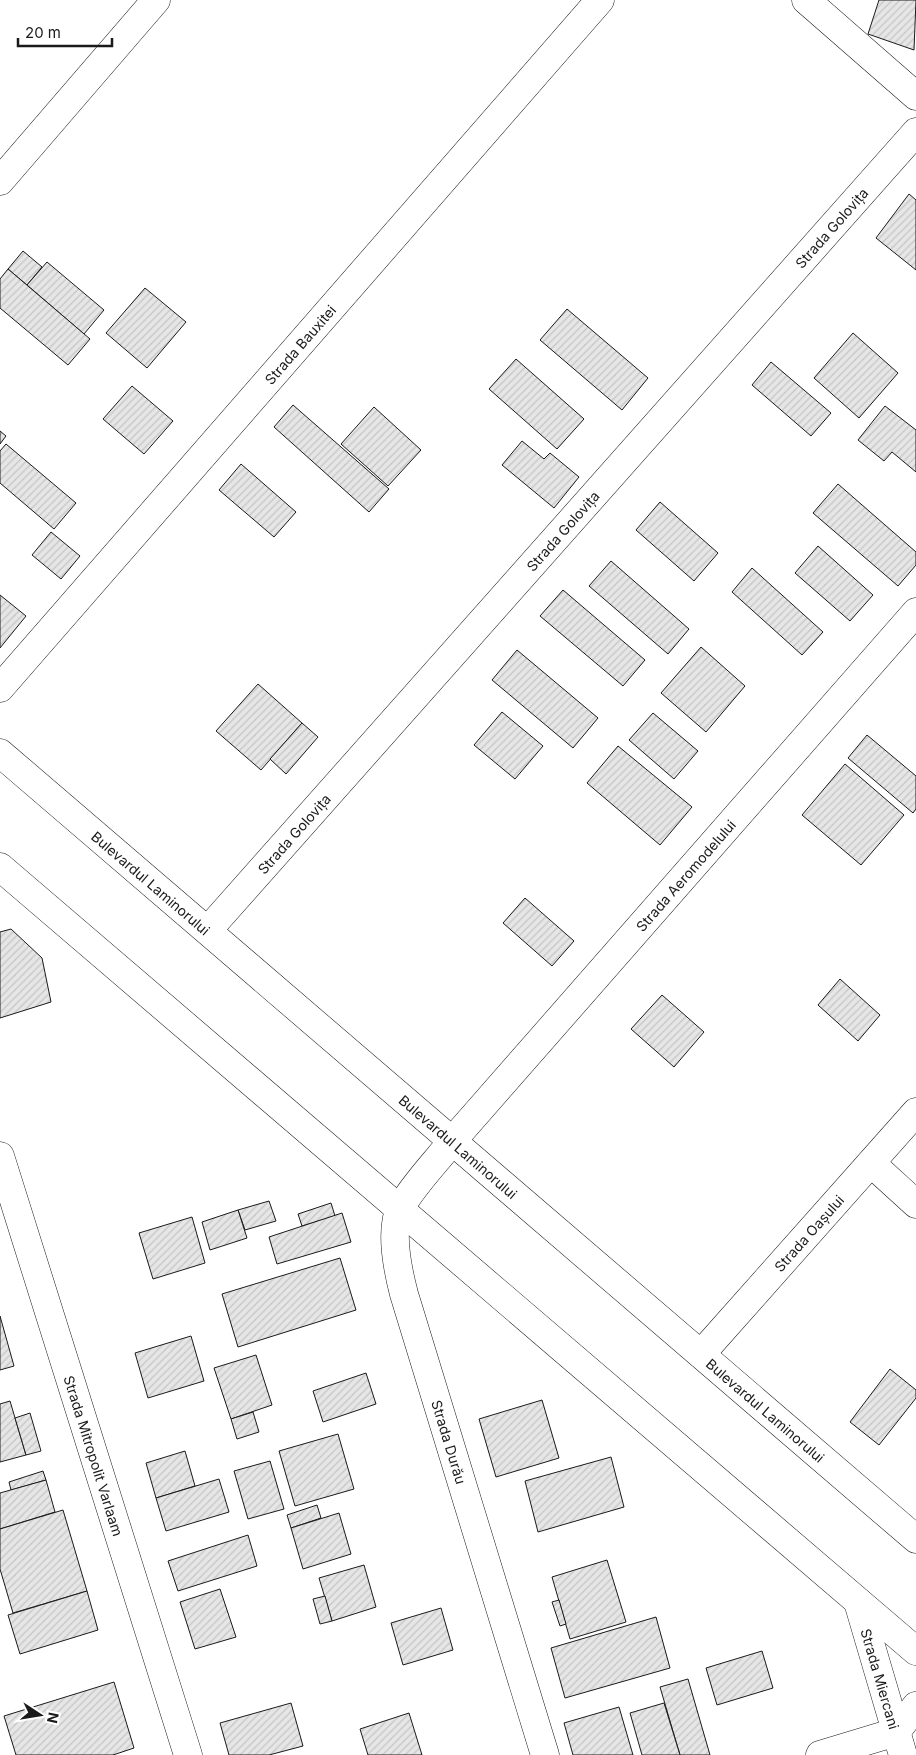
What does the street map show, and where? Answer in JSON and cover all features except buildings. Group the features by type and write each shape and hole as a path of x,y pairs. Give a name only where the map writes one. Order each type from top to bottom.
{"street":[{"path":"0,181 156,0"},
{"name":"Strada Bauxitei","path":"0,688 600,0"},
{"path":"806,0 916,96"},
{"name":"Strada Golovița","path":"208,930 916,132"},
{"name":"Strada Aeromodelului","path":"453,1140 916,612"},
{"name":"Bulevardul Laminorului","path":"0,753 916,1539"},
{"path":"0,867 916,1652"},
{"name":"Strada Oașului","path":"701,1354 916,1112"},
{"name":"Strada Durău","path":"453,1140 400,1208 395,1259 404,1294 545,1755"},
{"name":"Strada Mitropolit Varlaam","path":"0,1156 188,1755"},
{"path":"871,1163 916,1204"},
{"name":"Strada Miercani","path":"858,1602 899,1743"},
{"path":"820,1755 899,1743 916,1706"}]}
